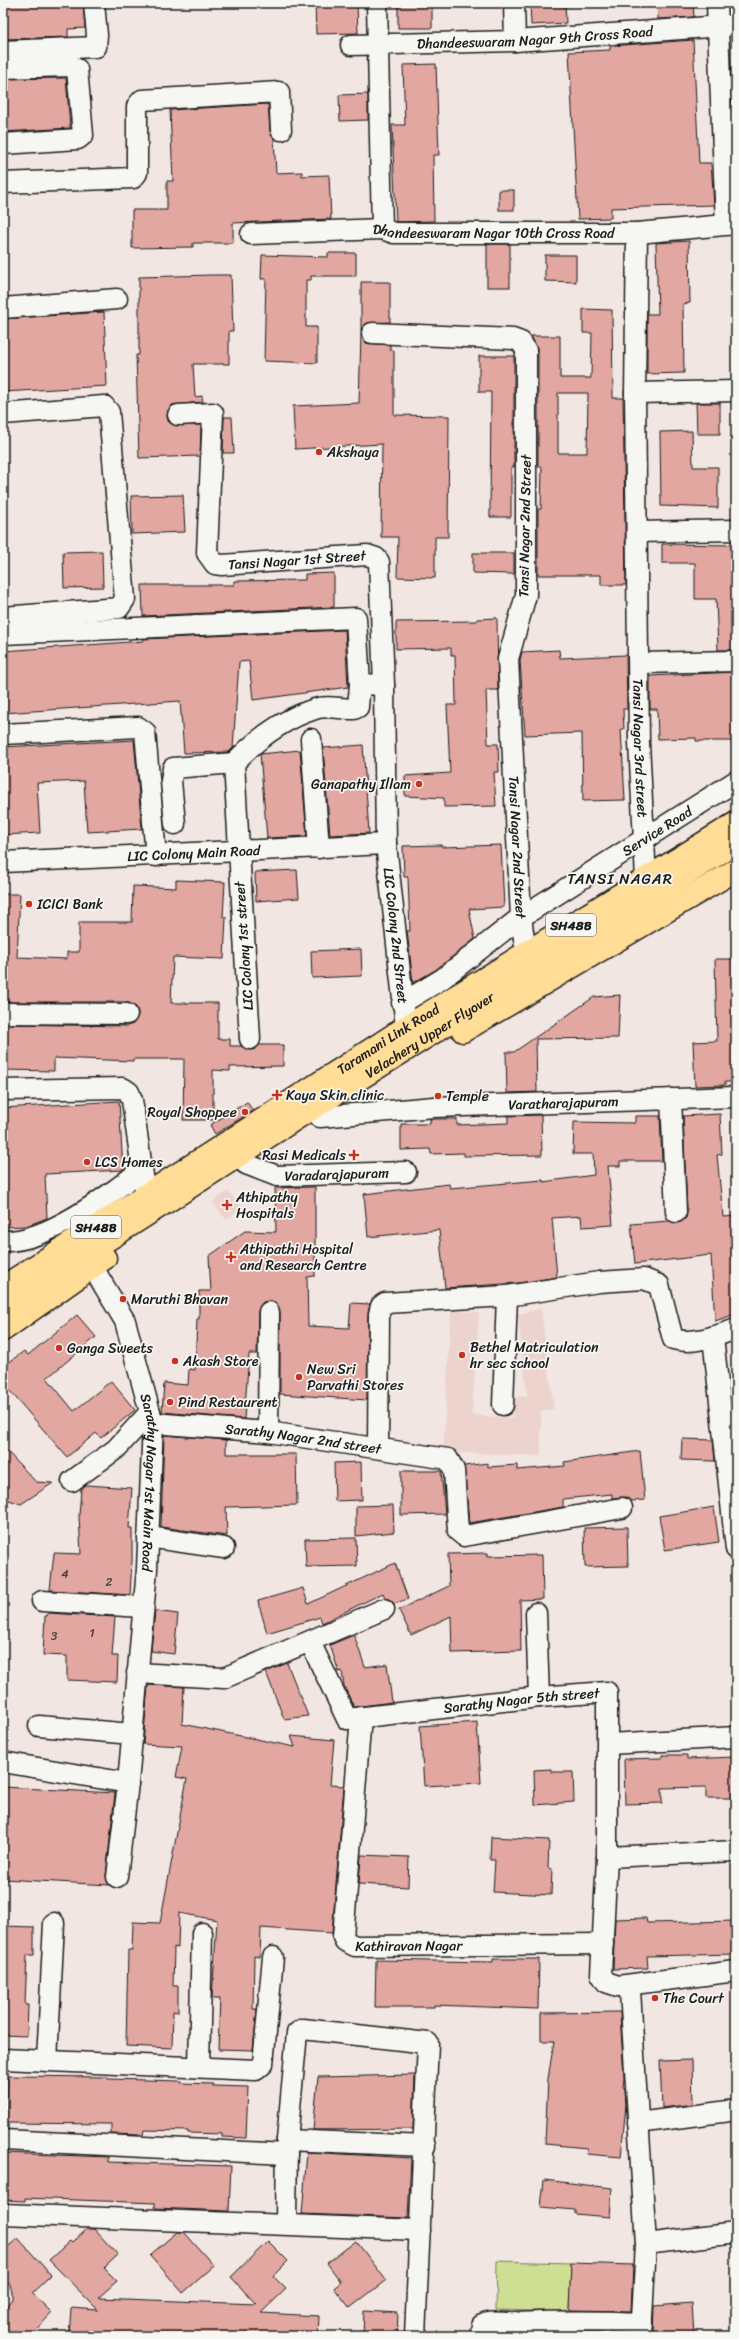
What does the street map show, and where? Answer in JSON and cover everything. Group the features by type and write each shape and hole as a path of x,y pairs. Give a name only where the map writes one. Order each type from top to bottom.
{"main road":[{"name":"Taramani Link Road","path":"3,1287 406,1027 736,823"},
{"name":"Velachery Upper Flyover","path":"3,1307 300,1116 736,843"},
{"name":"SH48B","path":"3,1330 92,1266 320,1117 736,870"}],"street":[{"path":"3,51 96,47 98,35 94,3"},
{"path":"377,3 382,229"},
{"path":"514,3 515,40"},
{"path":"717,3 727,26 731,224"},
{"name":"Dhandeeswaram Nagar 9th Cross Road","path":"351,45 377,43 515,40 727,26"},
{"path":"3,68 70,66 76,69 83,136 78,139 3,144"},
{"path":"3,183 133,178 137,173 136,106 142,100 279,92 281,130"},
{"name":"Dhandeeswaram Nagar 10th Cross Road","path":"251,234 382,229 394,233 637,233 731,224"},
{"name":"Tansi Nagar 3rd street","path":"637,233 636,393 639,743 646,879"},
{"path":"3,308 117,299"},
{"name":"Tansi Nagar 2nd Street","path":"372,333 513,339 521,342 526,350 526,595 508,659 521,917 526,954"},
{"path":"636,393 736,391"},
{"path":"3,414 104,406 109,412 125,599 119,608 3,617"},
{"name":"Tansi Nagar 1st Street","path":"178,415 213,413 207,554 215,564 222,565 367,555 376,558 380,568 384,685 386,844"},
{"path":"638,532 736,530"},
{"path":"3,634 356,618 360,684 358,707 354,709 316,708 274,729 253,743 234,763 173,768 171,781 175,824"},
{"path":"639,663 736,661"},
{"path":"360,684 384,685"},
{"path":"3,734 138,727 145,732 156,856"},
{"path":"311,739 319,848"},
{"name":"LIC Colony 1st street","path":"234,763 250,1039"},
{"name":"Service Road","path":"402,1003 442,979 521,917 736,781"},
{"name":"LIC Colony Main Road","path":"3,862 386,844"},
{"name":"LIC Colony 2nd Street","path":"386,844 402,1003 406,1027"},
{"path":"3,1013 126,1014"},
{"path":"3,1090 123,1088 129,1092 132,1100 146,1196"},
{"name":"Varatharajapuram","path":"320,1117 434,1107 736,1097"},
{"path":"671,1099 676,1212"},
{"name":"Varadarajapuram","path":"246,1164 277,1176 406,1172"},
{"path":"3,1241 15,1241 55,1227 75,1216 141,1170"},
{"name":"Sarathy Nagar 1st Main Road","path":"92,1266 125,1321 152,1417 148,1537 143,1607 128,1783 118,1877"},
{"path":"378,1447 379,1314 381,1306 390,1303 507,1296 599,1282 644,1279 659,1285 673,1339 683,1342 713,1337 736,1329"},
{"path":"503,1405 507,1296"},
{"path":"268,1432 269,1312"},
{"path":"713,1337 736,1549"},
{"path":"72,1481 116,1449 152,1417"},
{"name":"Sarathy Nagar 2nd street","path":"152,1417 378,1447 448,1459 454,1470 458,1531 464,1536 622,1508"},
{"path":"148,1537 224,1548"},
{"path":"42,1601 143,1607"},
{"path":"137,1673 224,1678 384,1609"},
{"path":"536,1613 539,1696"},
{"name":"Sarathy Nagar 5th street","path":"310,1642 347,1719 539,1696 602,1690 607,1692 607,1857 601,1974 606,1982 618,1986 632,1986 736,1972"},
{"name":"Kathiravan Nagar","path":"361,1717 343,1937 345,1941 355,1946 603,1944"},
{"path":"39,1726 132,1734"},
{"path":"608,1744 736,1737"},
{"path":"3,1762 128,1783"},
{"path":"607,1857 736,1851"},
{"path":"48,2061 54,1923"},
{"path":"199,2067 202,1933"},
{"path":"3,2059 256,2070 263,2064 273,1956"},
{"path":"480,2336 482,2325 489,2322 512,2323 580,2320 642,2329 646,2244 630,1991 632,1986"},
{"path":"286,2224 287,2147 296,2033 303,2029 422,2041 428,2043 425,2146 415,2336"},
{"path":"638,2124 736,2110"},
{"path":"3,2140 287,2147 425,2146"},
{"path":"3,2214 420,2230"},
{"path":"646,2244 736,2233"}],"shaded area":[{"name":"Athipathy Hospitals","path":"228,1191 243,1208 226,1219 212,1202"},
{"name":"Bethel Matriculation hr sec school","path":"451,1309 479,1313 472,1415 513,1418 511,1397 527,1396 518,1314 541,1309 554,1409 541,1411 541,1456 443,1452"}],"green space":[{"path":"497,2261 571,2263 569,2312 496,2310"}],"building":[{"path":"3,3 83,3 85,28 68,29 68,37 3,39"},
{"path":"357,3 358,33 316,34 315,4"},
{"path":"398,3 432,3 432,28 398,28"},
{"path":"530,3 565,3 566,23 531,25"},
{"path":"657,3 693,3 694,17 658,19"},
{"path":"693,40 699,163 711,163 714,205 611,208 611,218 578,219 569,52 610,50 610,46"},
{"path":"436,64 439,155 433,155 434,221 396,222 392,125 405,125 403,65"},
{"path":"66,78 70,128 3,132 3,79"},
{"path":"368,94 368,120 340,121 339,95"},
{"path":"268,104 270,131 274,139 276,173 302,172 302,176 329,175 331,219 233,223 233,243 193,243 193,247 132,248 132,210 167,210 167,181 173,181 170,110"},
{"path":"499,190 514,190 514,210 499,210"},
{"path":"689,241 690,303 683,304 684,373 647,374 647,314 658,314 656,243"},
{"path":"487,244 510,244 510,287 487,287"},
{"path":"328,253 356,253 356,276 311,276 311,280 306,280 306,327 317,327 317,363 264,361 266,279 261,279 262,255 328,257"},
{"path":"545,255 576,255 576,282 545,281"},
{"path":"231,275 233,331 229,331 229,364 193,364 195,397 202,396 203,402 172,405 167,415 168,421 173,425 201,425 200,456 139,458 136,355 139,355 139,277"},
{"path":"361,282 390,282 390,322 367,323 361,331"},
{"path":"583,309 612,310 613,398 623,398 626,585 601,585 601,575 538,575 538,509 541,509 542,467 538,467 538,350 531,336 560,336 560,378 591,378 592,333 583,333","holes":["558,393 588,393 587,453 558,453"]},
{"path":"104,312 107,386 3,392 3,319"},
{"path":"361,334 366,343 390,345 390,350 394,350 394,415 449,416 448,537 435,537 435,578 397,577 398,537 381,537 382,444 295,449 293,406 359,403"},
{"path":"479,356 514,356 514,467 511,467 511,517 490,517 491,392 479,392"},
{"path":"696,403 720,403 720,434 697,434"},
{"path":"224,417 232,417 234,453 223,453"},
{"path":"692,431 693,467 718,467 718,508 661,506 660,432"},
{"path":"183,495 185,532 132,534 131,496"},
{"path":"662,544 736,545 736,650 718,650 716,599 695,599 695,563 662,563"},
{"path":"102,551 103,587 64,588 63,552"},
{"path":"473,553 514,553 514,574 473,573"},
{"path":"334,573 334,607 143,616 142,585 234,585 234,581 305,580 305,574"},
{"path":"497,618 498,690 486,690 488,744 498,744 499,772 494,772 496,806 444,807 444,798 405,796 405,776 450,773 447,705 456,705 455,655 451,655 451,648 396,649 396,622 477,621 477,619"},
{"path":"345,630 348,687 253,700 249,661 239,662 233,748 229,752 184,753 180,701 3,713 3,651 144,641 143,639"},
{"path":"559,650 560,658 626,655 627,709 623,709 624,729 621,729 625,800 583,801 582,733 525,735 520,660 522,652"},
{"path":"736,672 736,741 696,741 696,738 658,739 657,709 650,709 650,676"},
{"path":"134,740 142,829 87,832 84,781 37,783 40,833 3,835 3,747"},
{"path":"363,745 369,833 330,835 323,748"},
{"path":"300,750 307,836 267,838 260,754"},
{"path":"441,845 442,847 501,845 504,907 469,909 475,939 437,969 413,983 407,931 410,931 408,877 404,877 403,846"},
{"path":"297,870 299,898 256,901 255,872"},
{"path":"176,880 225,882 223,917 226,917 224,959 173,957 171,1003 218,1003 218,1039 230,1039 230,1046 241,1046 250,1050 259,1045 283,1045 283,1066 230,1067 230,1071 213,1070 213,1120 183,1120 184,1059 133,1059 133,1061 54,1058 54,1071 3,1070 3,1024 127,1026 133,1024 138,1014 137,1008 127,1002 3,1002 3,894 20,894 17,957 67,959 67,952 79,952 79,922 132,922 133,886 176,888"},
{"path":"361,949 362,976 312,978 311,951"},
{"path":"715,959 736,959 736,1082 725,1082 725,1085 695,1086 693,1042 717,1041"},
{"path":"620,995 618,1038 536,1039 537,1092 507,1093 506,1052 514,1052 594,997"},
{"name":"LCS Homes","path":"119,1101 123,1170 45,1174 47,1218 26,1226 3,1227 3,1108"},
{"path":"247,1102 253,1111 215,1134 210,1125"},
{"path":"720,1114 722,1154 717,1155 723,1217 736,1216 736,1314 715,1321 711,1255 635,1264 631,1224 669,1221 677,1223 686,1218 687,1211 683,1116"},
{"path":"541,1115 542,1155 464,1156 464,1153 431,1154 430,1149 401,1150 401,1124 430,1124 430,1119 457,1119 457,1125 508,1123 508,1116"},
{"path":"635,1116 660,1116 662,1161 620,1161 620,1166 608,1166 613,1225 582,1227 581,1216 552,1218 557,1277 518,1283 445,1288 439,1230 368,1237 364,1194 449,1184 450,1188 543,1180 543,1182 594,1175 593,1154 573,1154 574,1122 635,1123"},
{"path":"315,1187 315,1276 307,1277 308,1326 349,1328 351,1303 370,1304 368,1314 367,1400 280,1394 280,1312 275,1302 269,1301 263,1302 258,1312 257,1354 249,1354 244,1419 162,1412 164,1383 188,1385 189,1369 195,1370 197,1319 199,1319 199,1291 211,1291 209,1256 245,1231 276,1232 275,1188"},
{"path":"77,1315 96,1337 47,1378 74,1411 111,1381 135,1410 101,1438 96,1433 67,1457 3,1383 3,1367 24,1351 28,1355"},
{"path":"164,1435 226,1440 226,1454 296,1454 297,1505 226,1507 227,1536 161,1527"},
{"path":"682,1439 713,1440 715,1461 681,1460"},
{"path":"3,1447 36,1482 53,1483 21,1504 3,1498"},
{"path":"640,1451 645,1500 631,1501 626,1497 612,1498 612,1494 563,1499 563,1507 469,1523 464,1466 488,1463 488,1467 517,1465 517,1470 565,1466 564,1462"},
{"path":"361,1462 362,1500 335,1501 334,1463"},
{"path":"401,1471 441,1471 445,1514 401,1515"},
{"path":"86,1485 132,1488 129,1528 132,1528 130,1595 50,1590 54,1553 81,1554 79,1516 81,1489"},
{"path":"393,1505 394,1532 356,1536 356,1506"},
{"path":"714,1507 719,1542 665,1550 659,1516"},
{"path":"627,1527 628,1566 585,1567 584,1528"},
{"path":"356,1538 357,1566 306,1567 305,1539"},
{"path":"488,1553 488,1556 542,1555 543,1599 520,1600 521,1651 452,1653 451,1616 411,1635 399,1610 449,1586 448,1554"},
{"path":"395,1563 408,1599 394,1604 385,1598 383,1593 322,1623 320,1617 267,1633 258,1601 303,1588 308,1604"},
{"path":"155,1611 178,1614 174,1654 151,1651"},
{"path":"48,1613 115,1617 112,1656 118,1656 117,1682 67,1680 67,1656 43,1655 45,1616 47,1616"},
{"path":"354,1635 365,1667 387,1664 392,1702 354,1707 344,1686 342,1671 339,1672 330,1645"},
{"path":"287,1663 308,1716 284,1719 266,1672"},
{"path":"148,1685 184,1687 182,1724 295,1747 291,1736 334,1740 330,1785 344,1786 332,1933 261,1928 260,1957 254,1956 253,2009 257,2009 253,2050 218,2049 220,1998 212,1998 217,1920 179,1913 178,1948 174,1947 173,1986 178,1986 178,2012 173,2011 172,2048 126,2046 128,1950 132,1950 133,1922 160,1923 187,1779 176,1777 182,1746 143,1744"},
{"path":"477,1722 481,1783 424,1786 420,1726"},
{"path":"662,1755 687,1755 687,1759 735,1757 735,1798 706,1798 706,1787 662,1788 662,1803 625,1804 624,1759 662,1758"},
{"path":"551,1769 551,1772 573,1772 574,1802 535,1805 534,1770"},
{"path":"3,1787 115,1793 106,1876 109,1885 3,1879"},
{"path":"491,1837 549,1840 548,1868 552,1869 551,1895 493,1892 495,1860 490,1860"},
{"path":"361,1855 409,1857 408,1887 359,1884"},
{"path":"646,1918 647,1923 736,1921 736,1954 647,1956 648,1968 613,1969 615,1919"},
{"path":"3,1926 34,1927 34,1955 27,1955 25,2004 28,2004 27,2036 3,2035"},
{"path":"493,1959 539,1959 538,2009 434,2005 434,2007 375,2007 376,1960 493,1962"},
{"path":"620,2012 624,2078 623,2088 625,2089 626,2104 621,2157 586,2154 587,2148 545,2144 548,2079 554,2041 541,2041 541,2013"},
{"path":"692,2060 693,2104 662,2108 660,2061"},
{"path":"415,2075 413,2129 313,2130 318,2077"},
{"path":"8,2076 108,2077 108,2079 181,2081 181,2083 213,2084 213,2086 248,2087 246,2138 222,2137 222,2134 188,2133 188,2131 144,2130 143,2135 111,2134 111,2124 6,2123"},
{"path":"307,2152 411,2158 408,2218 302,2214"},
{"path":"3,2153 108,2157 108,2162 231,2166 229,2211 155,2208 155,2203 25,2198 25,2201 3,2200"},
{"path":"544,2180 612,2188 610,2217 575,2214 575,2210 541,2207"},
{"path":"87,2229 94,2229 118,2255 104,2268 117,2281 98,2298 256,2304 231,2277 268,2241 288,2261 273,2276 286,2289 261,2313 319,2316 318,2336 69,2336 71,2308 98,2310 49,2260 70,2241 72,2243"},
{"path":"177,2232 184,2232 214,2266 183,2293 150,2255"},
{"path":"18,2238 51,2275 32,2293 52,2313 30,2336 3,2336 3,2310 12,2299 12,2292 10,2285 3,2277 3,2251"},
{"path":"356,2241 386,2280 350,2308 334,2288 341,2282 327,2263"},
{"path":"571,2263 633,2265 631,2311 569,2310"},
{"path":"692,2303 694,2336 653,2336 654,2306"},
{"path":"364,2311 398,2313 397,2336 363,2336"},
{"path":"568,2333 604,2333 604,2336 568,2336"}],"place":[{"name":"Akshaya","path":"319,452"},
{"name":"Ganapathy Illam","path":"419,784"},
{"name":"ICICI Bank","path":"29,904"},
{"name":"Kaya Skin clinic","path":"277,1095"},
{"name":"Temple","path":"438,1096"},
{"name":"Royal Shoppee","path":"245,1112"},
{"name":"Rasi Medicals","path":"354,1155"},
{"name":"LCS Homes","path":"87,1162"},
{"name":"Athipathy Hospitals","path":"227,1205"},
{"name":"Athipathi Hospital and Research Centre","path":"231,1257"},
{"name":"Maruthi Bhavan","path":"123,1299"},
{"name":"Ganga Sweets","path":"59,1348"},
{"name":"Bethel Matriculation hr sec school","path":"462,1355"},
{"name":"Akash Store","path":"175,1361"},
{"name":"New Sri Parvathi Stores","path":"299,1377"},
{"name":"Pind Restaurent","path":"170,1402"},
{"name":"The Court","path":"655,1998"}],"district":[{"name":"TANSI NAGAR","path":"620,879"}]}
